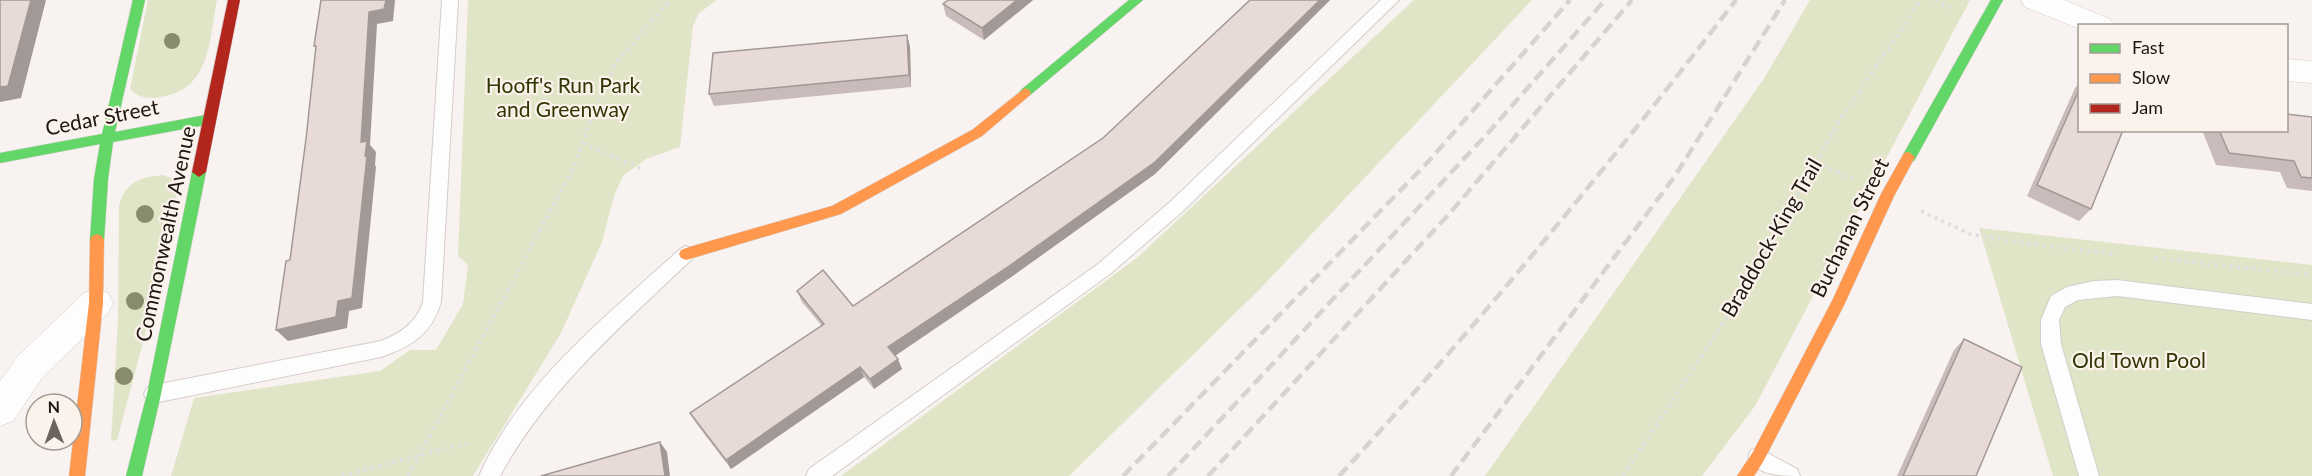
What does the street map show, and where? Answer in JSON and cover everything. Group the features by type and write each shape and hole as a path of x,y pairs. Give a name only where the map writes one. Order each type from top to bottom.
{"street":[{"path":"77,476 96,303 97,200 108,137 139,0"},
{"name":"Commonwealth Avenue","path":"134,476 154,394 234,0"},
{"path":"686,254 836,210 977,133 1137,0"},
{"name":"Buchanan Street","path":"1745,476 1758,457 1839,301 1888,194 1997,0"},
{"path":"2035,0 2095,24"},
{"path":"2288,70 2312,72"},
{"name":"Cedar Street","path":"0,158 211,119"},
{"path":"0,410 30,367 96,303"}],"lane":[{"path":"154,394 381,349 407,338 425,321 432,302 450,0"},
{"path":"816,476 1104,269 1176,207 1391,0"},
{"path":"489,476 515,430 551,384 686,254"},
{"path":"2089,476 2051,344 2049,320 2058,302 2074,293 2117,288 2312,312"},
{"path":"1758,457 1790,476"}],"path":[{"path":"408,476 575,165 606,81 615,64 670,0"},
{"name":"Braddock-King Trail","path":"1623,476 1745,290 1838,123 1921,0"},
{"path":"583,143 640,168"},
{"path":"1816,163 1888,194 1970,234 2029,244 2124,254"},
{"path":"2148,257 2312,275"},
{"path":"342,476 515,430"}],"green space":[{"path":"148,0 217,0 209,46 198,74 189,85 177,92 152,98 140,96 130,89"},
{"name":"Hooff's Run Park and Greenway","path":"468,0 717,0 699,13 693,26 680,147 646,159 623,176 614,196 602,242 561,333 473,476 171,476 194,398 380,371 410,350 436,350 463,304 468,265 458,256"},
{"path":"1414,0 1532,0 1260,289 1069,476 841,476 1138,257"},
{"path":"1810,0 1970,0 1755,406 1702,476 1485,476 1765,77"},
{"path":"163,175 177,180 178,185 167,252 117,440 111,441 118,320 119,206 129,186 147,177"},
{"name":"Old Town Pool","path":"1979,228 2312,265 2312,476 2053,476"}],"building":[{"path":"0,0 31,0 8,86 0,87"},
{"path":"321,0 386,0 384,9 369,12 361,142 367,141 365,156 367,156 352,298 338,301 336,317 276,330 286,261 290,260"},
{"path":"948,0 1017,0 982,28 943,4"},
{"path":"1250,0 1320,0 1155,162 1012,264 888,347 898,359 870,379 860,367 726,460 690,413 824,324 797,291 823,270 853,306 1103,138"},
{"path":"907,35 909,75 709,94 713,53"},
{"path":"2078,92 2078,132 2122,132 2091,209 2037,185"},
{"path":"2288,114 2312,117 2312,178 2301,177 2294,161 2229,153 2220,132 2288,132"},
{"path":"1964,339 2022,367 1976,476 1903,476"},
{"path":"660,442 665,476 541,476"}],"railway":[{"path":"1123,476 1426,164 1570,0"},
{"path":"1168,476 1488,133 1605,0"},
{"path":"1208,476 1450,213 1632,0"},
{"path":"1339,476 1493,302 1736,0"},
{"path":"1451,476 1675,176 1785,0"}],"traffic: fast":[{"path":"97,240 98,209 106,149 139,0"},
{"path":"1025,93 1137,0"},
{"path":"1909,157 1997,0"},
{"path":"0,158 211,119"},
{"path":"134,476 154,394 199,172"}],"traffic: slow":[{"path":"686,254 836,210 977,133 1025,93"},
{"path":"1745,476 1758,457 1839,301 1888,194 1909,157"},
{"path":"77,476 96,303 97,240"}],"traffic: jam":[{"path":"199,172 234,0"}]}
